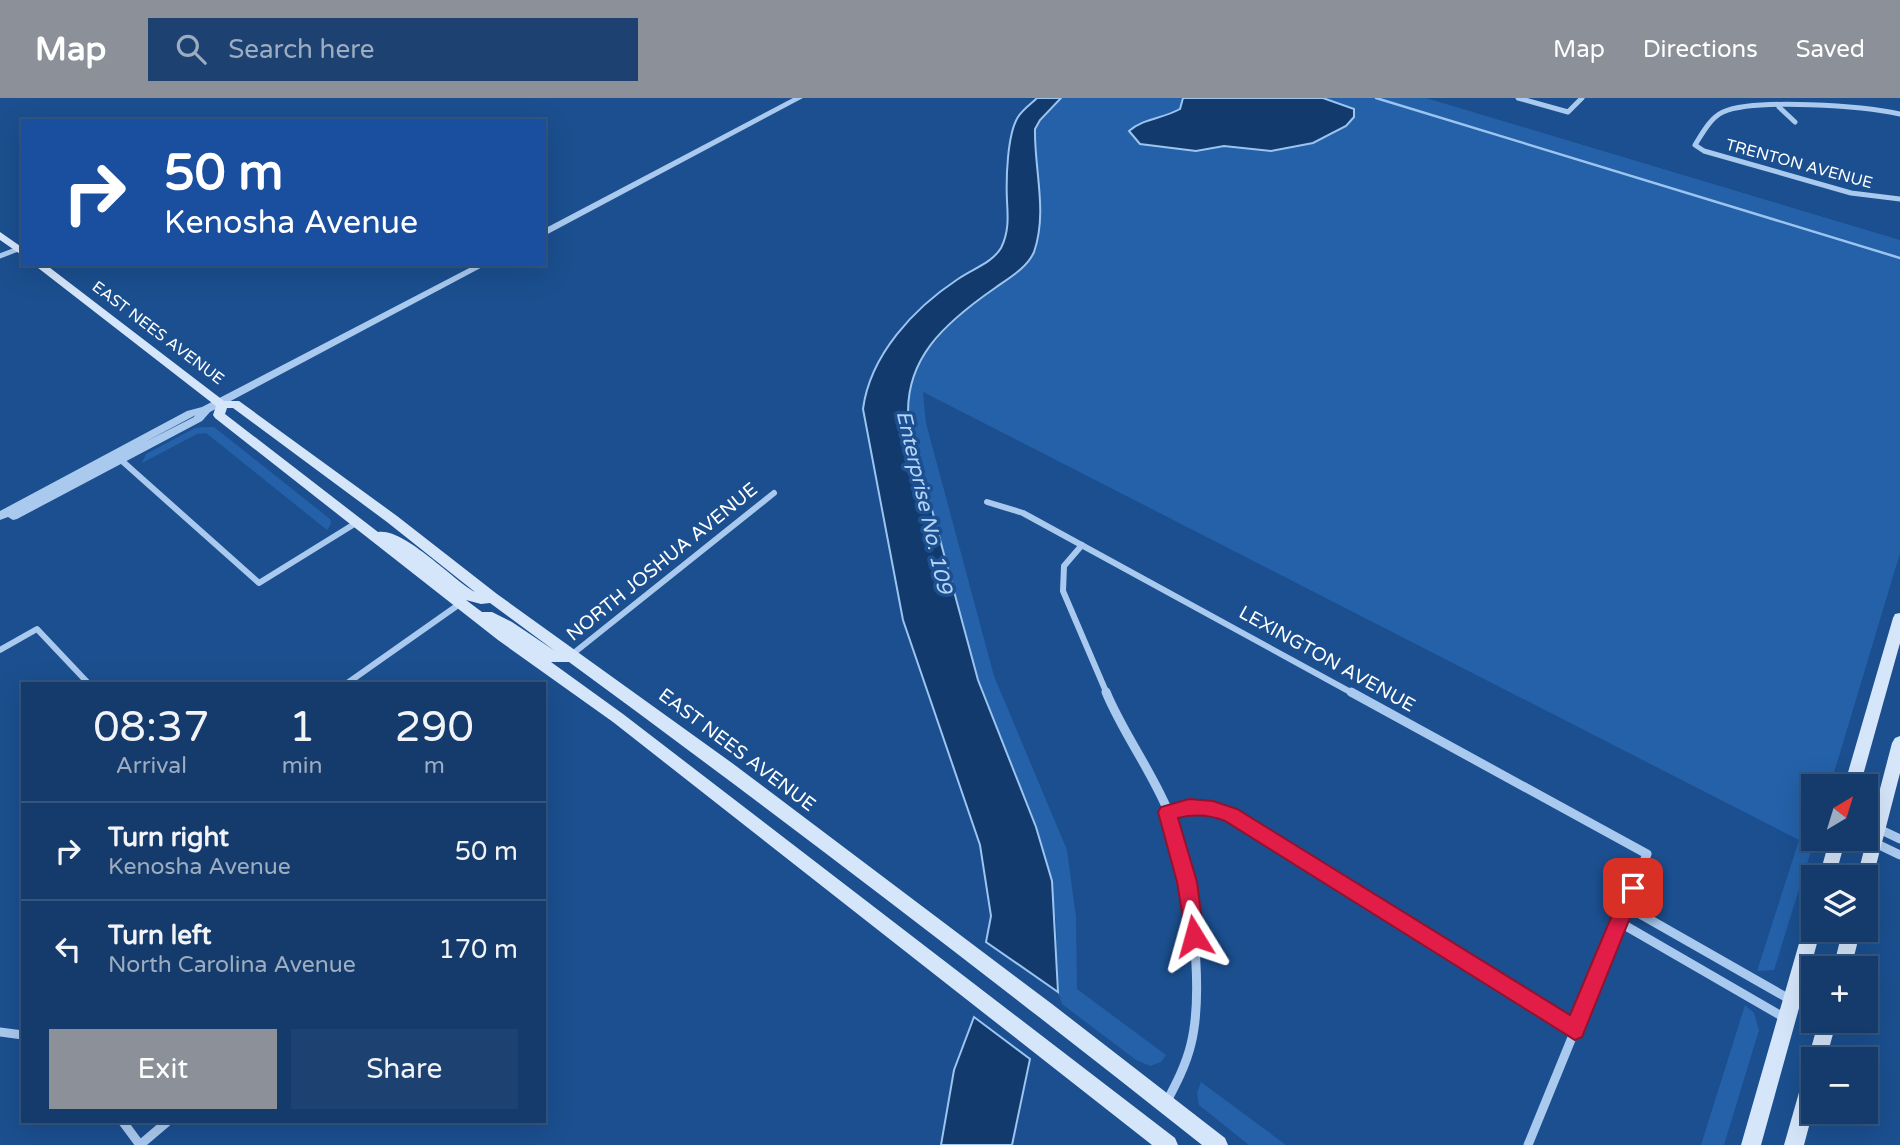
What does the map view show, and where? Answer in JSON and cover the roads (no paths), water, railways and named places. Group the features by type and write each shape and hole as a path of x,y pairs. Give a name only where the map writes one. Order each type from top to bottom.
{"main road":[{"path":"0,235 20,251"},
{"name":"EAST NEES AVENUE","path":"41,266 221,404 235,404 392,519 570,656 627,693 1046,1010 1219,1145"},
{"name":"EAST NEES AVENUE","path":"221,404 219,415 356,523 618,718 1168,1145"},
{"path":"356,523 404,545 468,595 481,599 492,598"},
{"path":"461,603 507,626 552,657 570,656"},
{"path":"1856,774 1899,623"},
{"path":"1878,827 1900,743"},
{"path":"1751,1145 1808,942"},
{"path":"1794,1145 1801,1119"}],"street":[{"path":"546,232 799,98"},
{"path":"1518,98 1568,112 1582,98"},
{"path":"1790,98 1801,107"},
{"path":"1801,98 1811,107"},
{"path":"1779,107 1866,106 1900,114"},
{"name":"TRENTON AVENUE","path":"1779,107 1746,107 1716,116 1695,145 1697,148 1851,193 1899,200"},
{"path":"1779,107 1795,122"},
{"path":"0,256 20,251"},
{"path":"0,516 191,413 221,404 480,266"},
{"path":"0,522 198,419 205,410"},
{"path":"121,460 259,583 356,523"},
{"name":"NORTH JOSHUA AVENUE","path":"570,656 774,494"},
{"name":"LEXINGTON AVENUE","path":"987,502 1023,513 1647,854 1626,906"},
{"path":"1082,545 1064,566 1063,591 1105,692 1168,812 1187,882 1198,994 1192,1041 1185,1065 1165,1104"},
{"path":"349,682 461,603"},
{"path":"0,650 37,628 87,682"},
{"path":"1168,812 1189,807 1213,809 1231,815 1575,1030"},
{"path":"1878,835 1900,839"},
{"path":"1878,837 1900,855"},
{"path":"1528,1145 1626,906 1792,1000"},
{"path":"1619,922 1787,1019"},
{"path":"0,1032 21,1035"},
{"path":"124,1123 140,1144 166,1123"}],"water":[{"name":"Enterprise No. 109","path":"1037,98 1061,98 1035,129 1040,222 1034,252 1022,268 944,329 920,362 912,381 908,402 909,425 978,680 1036,827 1052,881 1058,992 986,942 991,916 980,845 903,620 863,409 875,370 910,319 958,279 987,262 1001,248 1007,225 1007,170 1014,125 1020,114"},
{"path":"1183,98 1323,98 1354,109 1354,117 1346,126 1313,143 1271,151 1224,146 1196,151 1140,144 1129,131 1141,123 1180,109"},
{"path":"974,1017 1030,1059 1012,1145 941,1145 954,1070"}],"waterway":[{"path":"1376,98 1900,258"}]}
